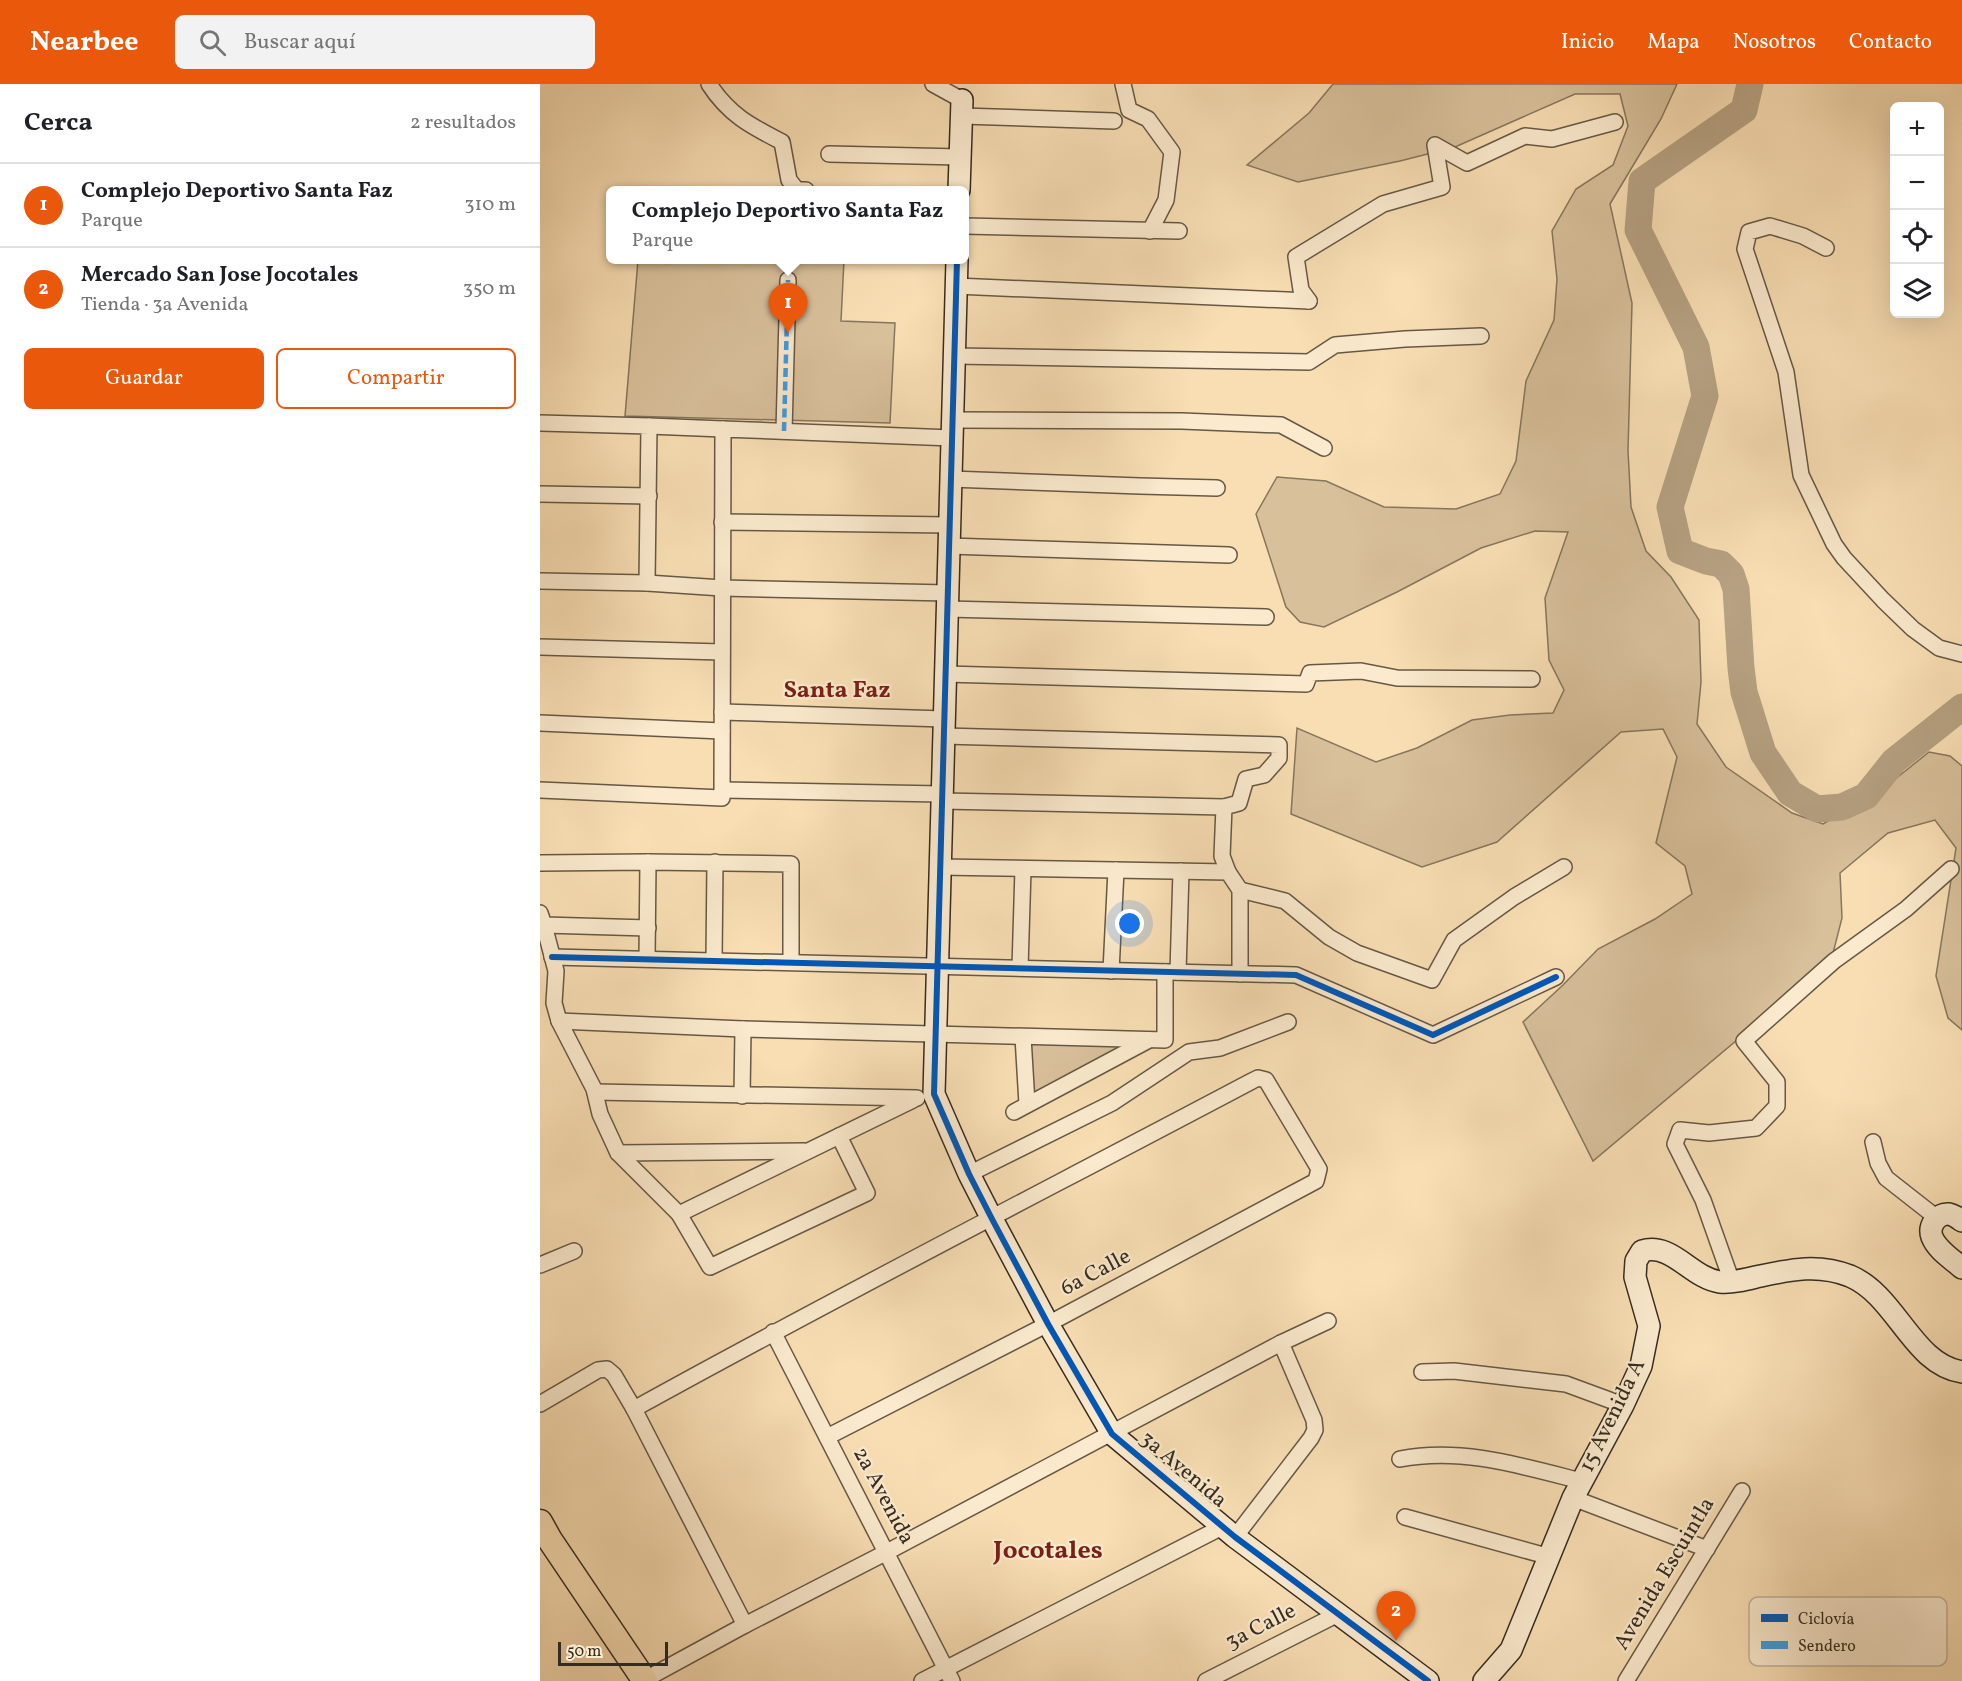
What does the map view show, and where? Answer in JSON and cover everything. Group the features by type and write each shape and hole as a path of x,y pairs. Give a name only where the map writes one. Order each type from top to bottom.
{"main road":[{"path":"540,1522 549,1540 644,1681"}],"street":[{"path":"710,84 720,101 751,127 782,142 789,180 794,186"},
{"path":"933,84 962,108 1114,121"},
{"path":"1123,84 1129,110 1148,119 1172,152 1166,200 1150,231"},
{"path":"959,186 962,108"},
{"path":"956,286 1309,301 1301,290 1296,257 1383,204 1442,187 1435,145 1467,163 1525,136 1552,139 1615,122"},
{"path":"829,154 960,157"},
{"path":"969,226 1179,231"},
{"path":"1826,248 1803,236 1770,226 1749,232 1745,249 1786,372 1801,475 1834,544 1844,558 1913,629 1939,648 1962,654"},
{"name":"3a Avenida","path":"957,264 934,1094 969,1174 992,1219 1048,1324 1112,1434 1229,1532 1428,1681"},
{"path":"784,432 788,280"},
{"path":"954,356 1309,362 1335,345 1481,336"},
{"path":"540,423 784,432 1182,422 1281,425 1324,448"},
{"path":"647,583 649,426"},
{"path":"540,790 722,798 723,429"},
{"path":"951,478 1217,488"},
{"path":"540,494 649,496"},
{"path":"722,522 950,525"},
{"path":"949,546 1229,555"},
{"path":"540,581 647,583 1266,617"},
{"path":"540,647 722,652"},
{"path":"945,674 1306,684 1310,673 1361,671 1397,678 1532,679"},
{"path":"722,712 944,727 1278,745 1279,758 1264,775 1245,779 1239,803 1224,807 723,790"},
{"path":"540,723 722,731"},
{"path":"1224,807 1222,856 1228,872 1240,890 1240,974"},
{"path":"540,862 791,864 791,962"},
{"path":"647,958 648,862"},
{"path":"714,960 715,862"},
{"path":"940,867 1228,872"},
{"path":"1240,890 1285,901 1329,937 1357,953 1432,980 1454,940 1514,897 1564,867"},
{"path":"1020,968 1023,869"},
{"path":"1111,971 1116,870"},
{"path":"1732,1282 1703,1200 1675,1144 1680,1130 1709,1133 1756,1128 1777,1106 1777,1082 1744,1041 1834,962 1906,909 1951,870"},
{"path":"559,1021 743,1029 1165,1040 1181,872"},
{"path":"648,928 542,919 556,971 554,1003 559,1021 595,1092 600,1114 618,1153 679,1214 710,1268 867,1193 839,1136"},
{"path":"552,957 1296,975 1433,1035 1556,977"},
{"path":"969,1174 1112,1103 1189,1052 1220,1047 1288,1022"},
{"path":"742,1096 743,1029"},
{"path":"1023,1037 1021,1108 1151,1039"},
{"name":"6a Calle","path":"827,1437 1048,1324 1316,1181 1319,1169 1266,1080 1258,1078 992,1219"},
{"path":"679,1214 917,1098 934,1082"},
{"path":"595,1092 917,1098"},
{"path":"1873,1142 1878,1163 1886,1178 1936,1218"},
{"path":"618,1153 810,1151"},
{"path":"1962,1221 1953,1215 1941,1215 1932,1224 1931,1235 1936,1246 1962,1268"},
{"path":"634,1409 773,1332 992,1219"},
{"name":"15 Avenida A","path":"1484,1681 1511,1650 1577,1490 1623,1405 1641,1366 1649,1326 1635,1277 1636,1261 1642,1251 1653,1248 1667,1253 1710,1280 1720,1282 1732,1282 1804,1267 1823,1268 1852,1277 1871,1288 1884,1300 1927,1354 1941,1364 1962,1372"},
{"path":"540,1265 574,1251"},
{"path":"644,1681 745,1624 887,1552 1281,1343 1328,1321"},
{"name":"2a Avenida","path":"773,1332 948,1675"},
{"path":"922,1681 948,1675 1229,1532 1311,1438 1315,1430 1314,1420 1281,1343"},
{"path":"540,1404 598,1370 607,1369 614,1375 634,1409 745,1624"},
{"path":"1422,1372 1454,1371 1566,1384 1623,1405"},
{"path":"1400,1459 1420,1455 1454,1455 1500,1461 1577,1490 1707,1549"},
{"name":"Avenida Escuintla","path":"1626,1681 1742,1491"},
{"path":"1405,1517 1550,1557"},
{"name":"3a Calle","path":"1206,1681 1338,1614"}],"shaded area":[{"path":"1333,84 1677,84 1661,119 1610,204 1632,303 1628,451 1631,507 1646,551 1671,577 1699,620 1701,682 1697,724 1726,767 1792,813 1823,824 1879,792 1929,752 1950,756 1962,766 1962,1030 1948,1018 1936,976 1956,848 1935,820 1888,833 1840,873 1842,918 1831,961 1593,1161 1523,1022 1598,949 1655,919 1692,894 1685,866 1656,843 1677,757 1663,729 1621,732 1497,842 1422,867 1291,814 1297,728 1376,762 1417,748 1472,720 1553,713 1564,690 1549,660 1545,598 1568,532 1535,531 1481,548 1324,627 1300,622 1286,607 1256,514 1277,477 1326,481 1384,507 1456,509 1500,494 1516,461 1526,381 1554,320 1557,279 1552,231 1576,189 1613,165 1628,126 1620,94 1575,94 1455,147 1400,161 1298,182 1247,165 1309,113"},
{"path":"638,264 844,264 841,321 895,323 890,423 625,416"},
{"path":"1023,1037 1151,1039 1027,1104"}],"waterway":[{"path":"1750,84 1744,110 1642,181 1638,230 1696,347 1705,396 1670,507 1680,551 1721,564 1731,574 1736,589 1744,692 1763,753 1790,793 1817,809 1842,807 1866,796 1894,761 1962,707"}],"marked path":[{"path":"784,431 788,280"}],"cycle path":[{"path":"957,264 934,1094 969,1174 992,1219 1048,1324 1112,1434 1235,1537 1428,1681"},
{"path":"552,957 1296,975 1433,1035 1556,977"}],"place":[{"name":"Complejo Deportivo Santa Faz","path":"788,333"},
{"name":"Mercado San Jose Jocotales","path":"1396,1641"}],"district":[{"name":"Santa Faz","path":"837,691"},
{"name":"Jocotales","path":"1048,1551"}]}
